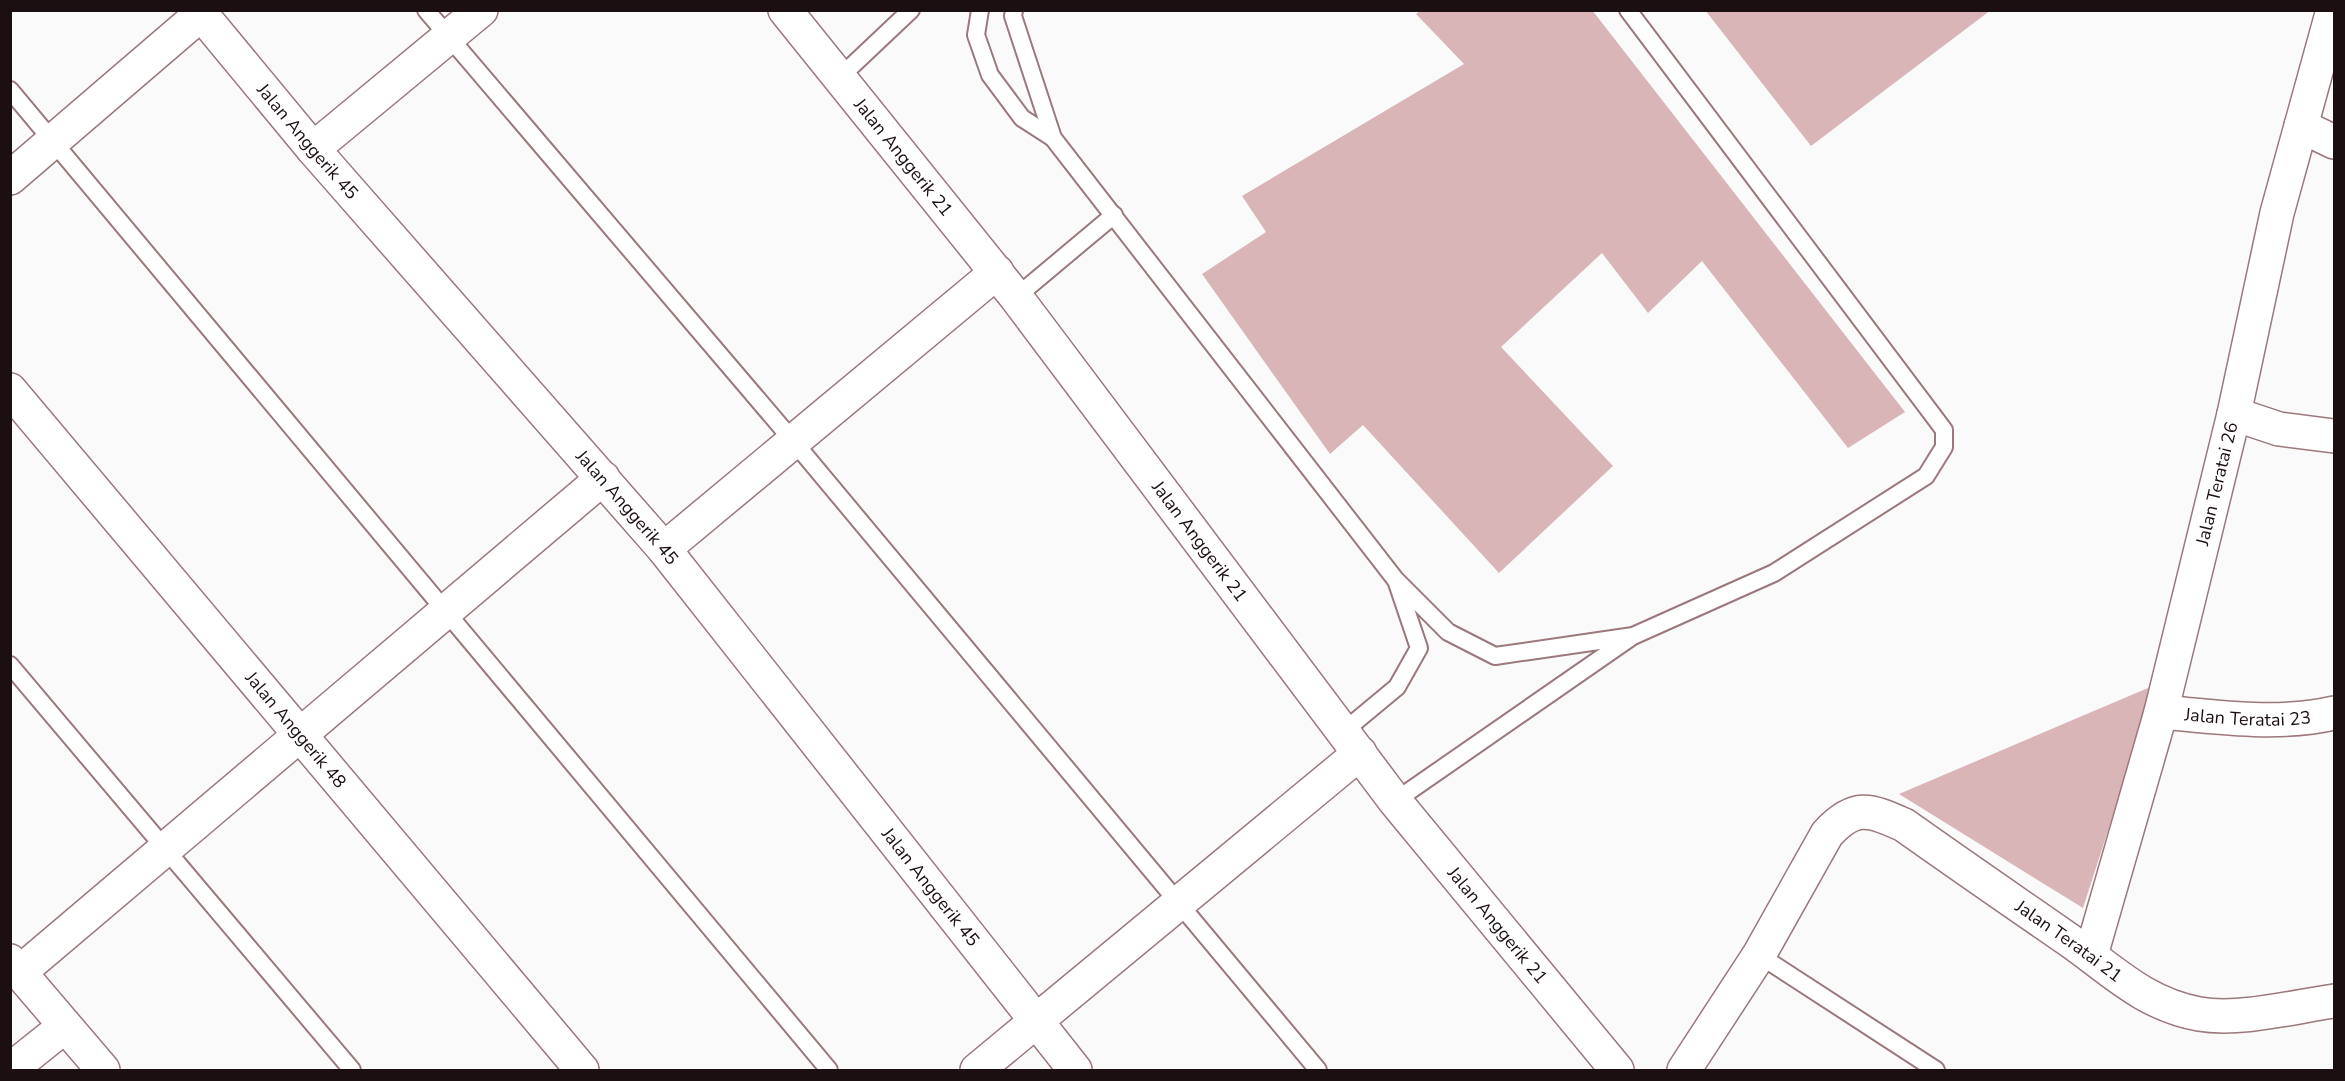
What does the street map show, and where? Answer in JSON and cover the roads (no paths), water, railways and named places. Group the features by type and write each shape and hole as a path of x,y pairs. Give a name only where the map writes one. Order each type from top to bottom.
{"street":[{"path":"313,149 481,10"},
{"name":"Jalan Anggerik 21","path":"785,10 1007,285 1395,801 1617,1071"},
{"name":"Jalan Teratai 26","path":"2091,955 2161,712 2234,414 2277,213 2333,10"},
{"path":"10,178 199,12"},
{"name":"Jalan Anggerik 45","path":"199,12 313,149 664,549 1075,1071"},
{"path":"2301,126 2334,142"},
{"path":"664,549 794,442 1007,285"},
{"name":"Jalan Anggerik 48","path":"10,390 582,1071"},
{"path":"2234,414 2279,429 2334,436"},
{"path":"103,1071 15,966 166,850 603,478"},
{"name":"Jalan Teratai 23","path":"2161,712 2264,720 2320,717 2334,713"},
{"path":"977,1071 1179,902 1352,742"},
{"name":"Jalan Teratai 21","path":"1684,1071 1759,954 1827,834 1850,814 1864,812 1884,816 1904,825 2091,955 2143,995 2161,1004 2201,1014 2243,1014 2334,1001"},
{"path":"10,1070 65,1026"}],"lane":[{"path":"426,10 794,442 1318,1071"},
{"path":"839,78 910,10"},
{"path":"980,10 976,35 990,75 1022,118 1053,138 1395,579 1448,632 1495,656 1633,636"},
{"path":"1014,10 1013,16 1053,138"},
{"path":"1395,801 1633,636 1774,573 1926,476 1944,447 1944,430 1628,10"},
{"path":"10,90 829,1071"},
{"path":"1007,285 1114,215"},
{"path":"1352,742 1397,687 1419,648 1395,579"},
{"path":"10,665 352,1071"},
{"path":"1759,954 1936,1071"}]}
